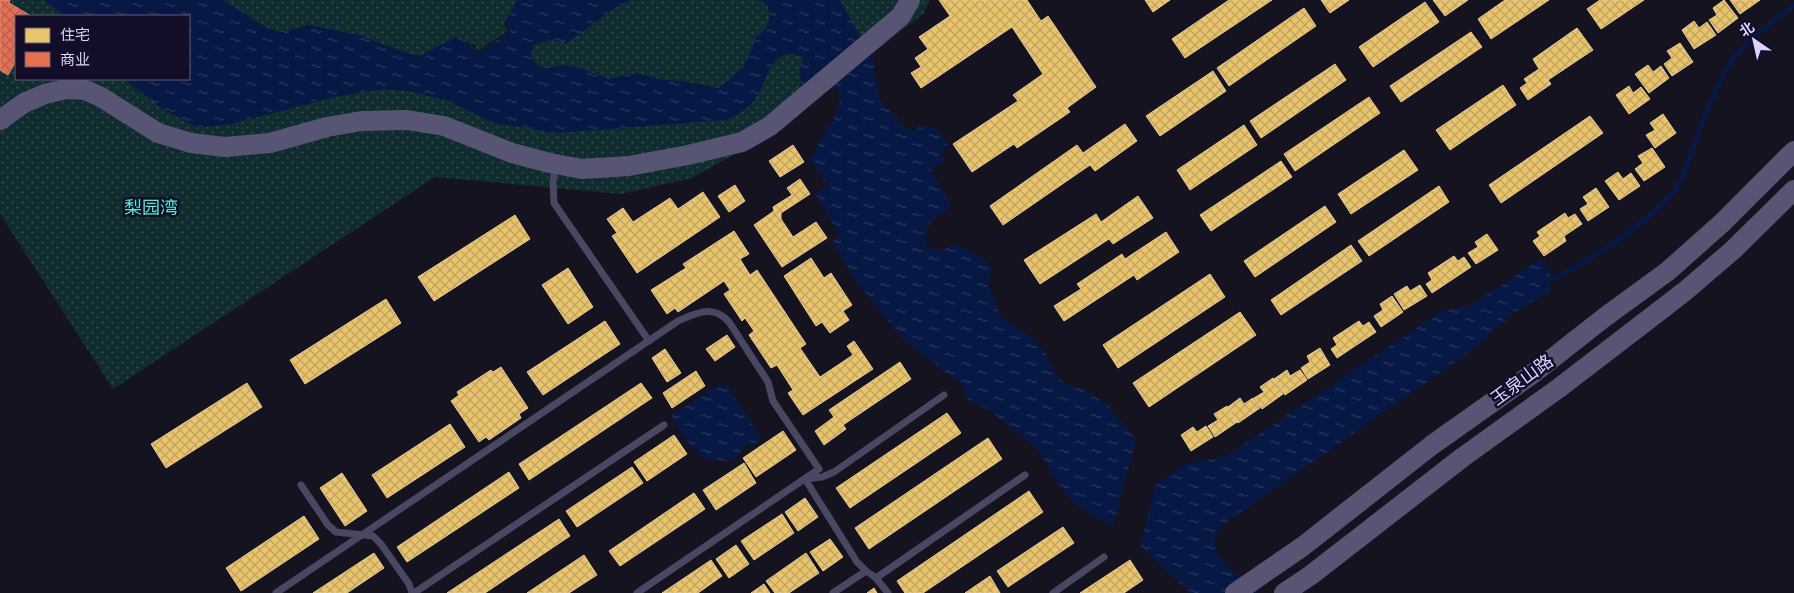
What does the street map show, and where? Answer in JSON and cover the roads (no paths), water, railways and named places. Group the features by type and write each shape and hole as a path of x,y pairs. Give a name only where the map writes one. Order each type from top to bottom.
{"street":[{"path":"0,120 31,100 45,94 66,89 85,90 101,97 158,133 191,143 225,147 270,143 327,127 362,121 407,120 444,126 512,153 556,164 582,168 629,166 742,142 770,126 901,16 910,0"},
{"name":"玉泉山路","path":"1235,593 1302,547 1432,446 1535,372 1668,271 1722,223 1794,151"},
{"name":"玉泉山路","path":"1284,593 1311,575 1463,457 1559,388 1684,292 1733,250 1794,190"}],"lane":[{"path":"556,164 553,181 554,203 648,341"},
{"path":"276,593 678,321 711,311 723,314 768,382 773,401 819,469 637,593"},
{"path":"805,479 822,477 834,472 944,396"},
{"path":"301,485 328,525 336,532 373,536 381,544 409,584 413,593 664,426"},
{"path":"876,578 1026,475"},
{"path":"805,479 857,562 876,578 888,593"},
{"path":"1053,593 1104,557"},
{"path":"833,593 866,571"}],"water":[{"path":"43,0 223,0 270,30 282,32 308,25 359,35 409,54 420,56 456,37 467,41 477,54 511,31 505,22 517,0 631,0 615,8 567,43 550,40 534,45 531,56 537,65 548,68 563,65 578,67 609,79 635,73 663,80 681,81 718,88 731,79 742,67 753,47 754,39 763,32 769,21 768,6 759,0 840,0 873,60 880,99 905,128 913,130 924,125 937,129 949,146 940,153 945,161 930,169 952,206 931,222 926,232 926,247 943,250 955,244 980,256 993,271 987,281 999,314 1033,338 1044,351 1056,374 1064,383 1086,391 1108,405 1136,439 1113,527 1073,503 1056,480 1038,449 992,412 968,400 962,384 899,335 856,281 832,242 839,235 816,194 827,185 810,159 836,113 841,97 838,89 801,87 800,69 803,57 787,54 780,57 771,68 752,103 743,111 726,120 557,133 494,123 448,101 409,91 384,89 335,97 231,124 198,128 162,109 125,80 190,80 190,15 62,15"},
{"path":"1540,259 1550,273 1550,291 1513,313 1474,349 1223,525 1214,538 1218,556 1257,593 1190,593 1140,546 1156,484 1183,465 1226,456 1442,311 1470,306"},
{"path":"718,385 728,387 761,437 756,443 744,446 737,457 724,461 705,458 698,453 686,440 671,416"}],"waterway":[{"path":"1550,280 1582,263 1620,238 1656,210 1669,196 1683,176 1702,123 1727,68 1752,39 1794,5"}],"park label":[{"name":"梨园湾","path":"151,208"}]}
